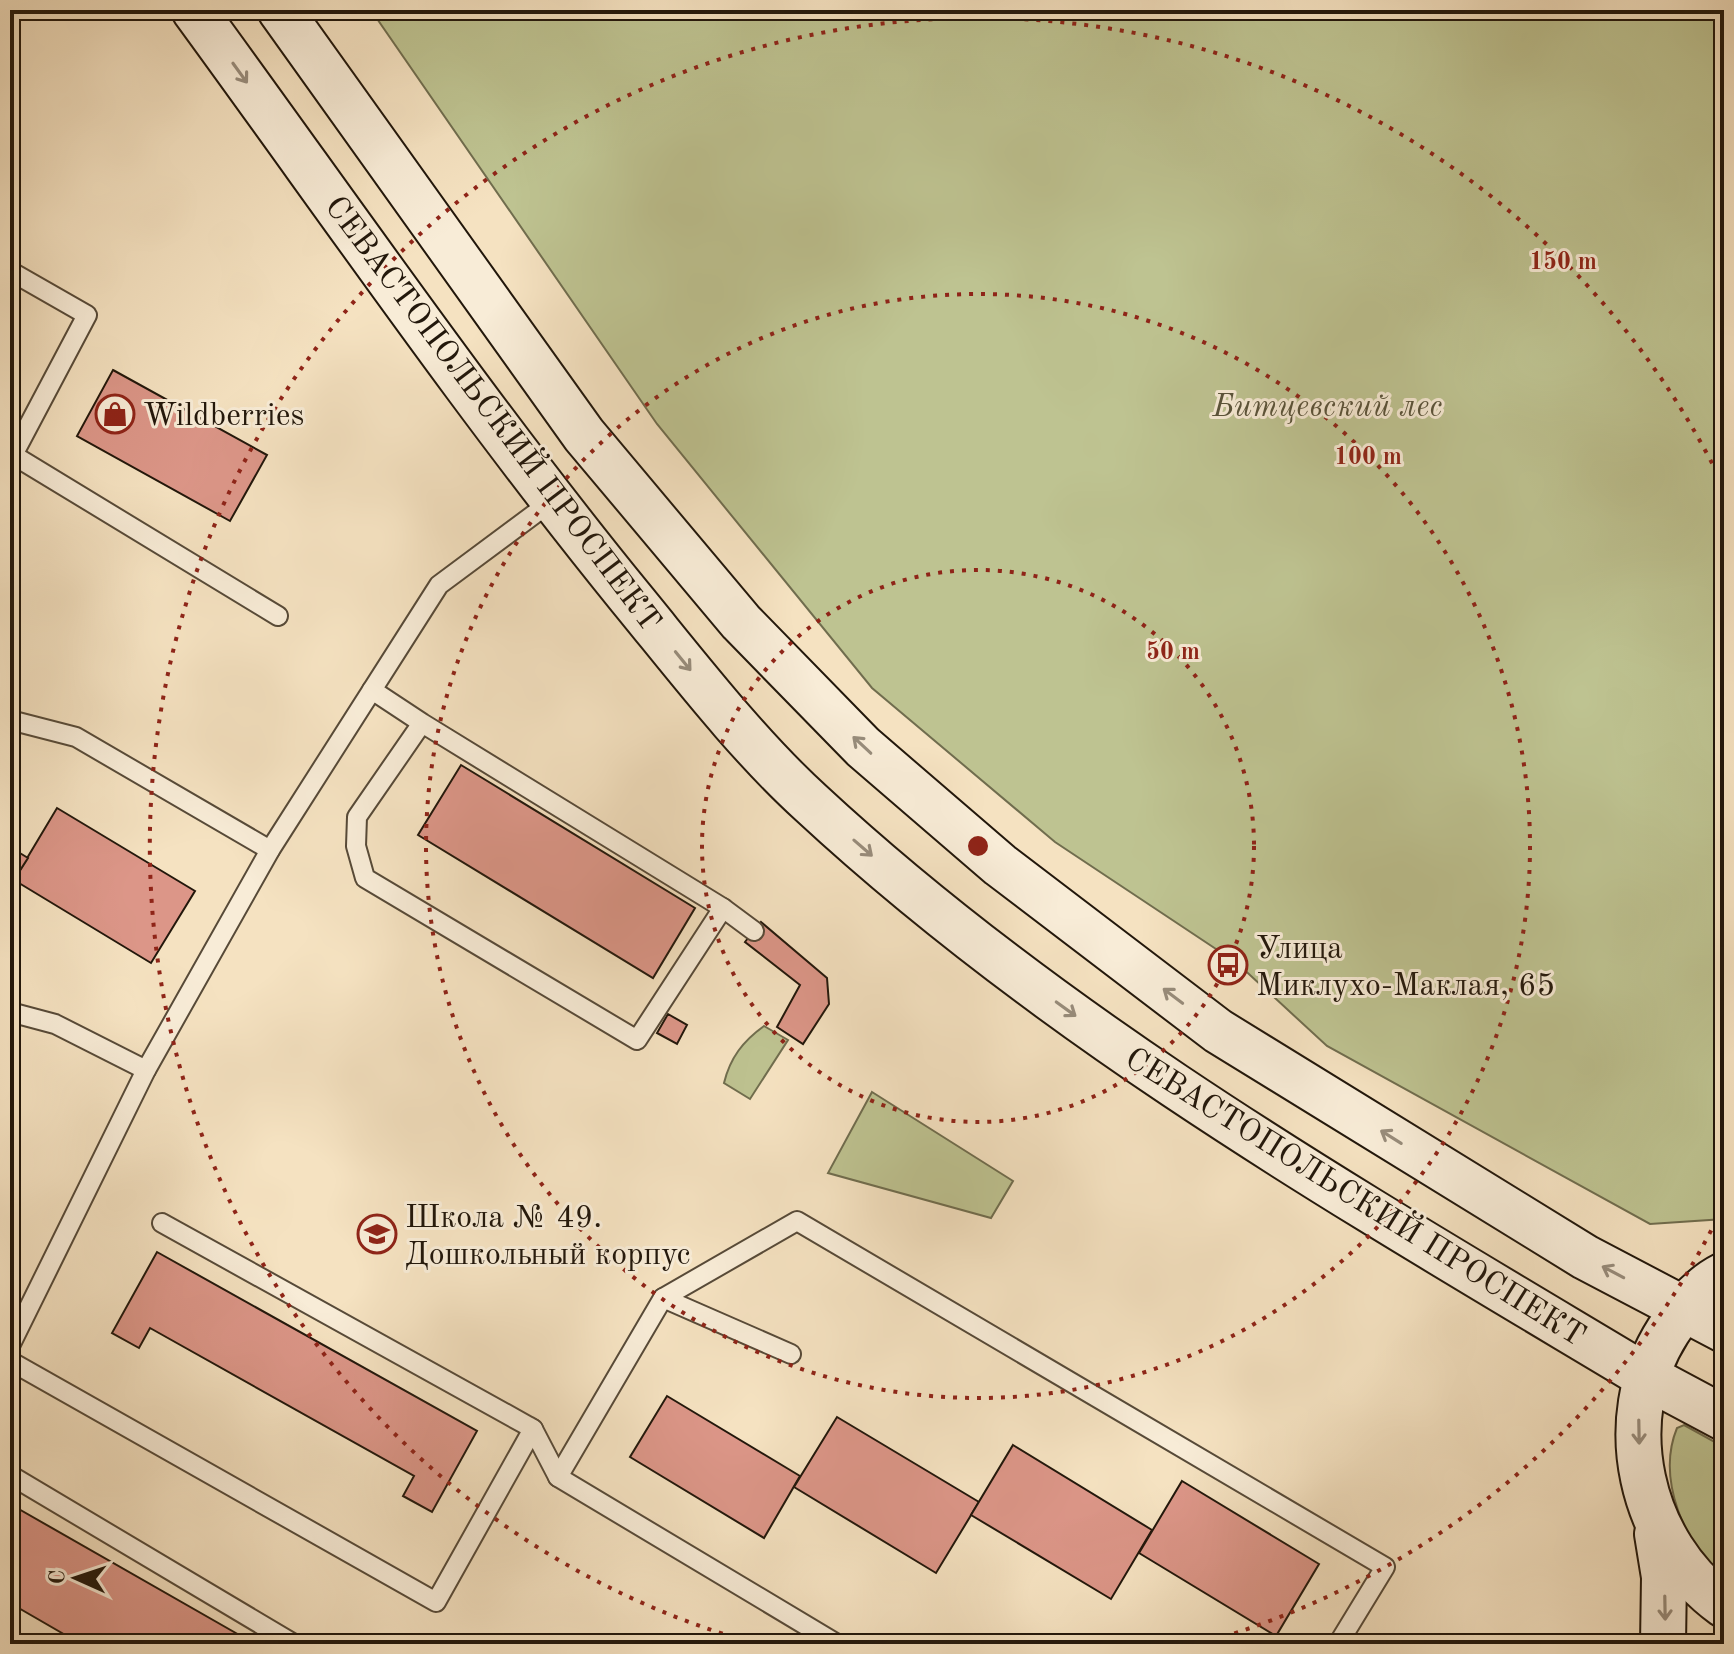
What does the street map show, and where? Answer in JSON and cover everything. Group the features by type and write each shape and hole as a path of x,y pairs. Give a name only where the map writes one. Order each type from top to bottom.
{"main road":[{"name":"СЕВАСТОПОЛЬСКИЙ ПРОСПЕКТ","path":"194,10 552,501 691,672 808,801 951,925 1184,1095 1647,1377 1724,1418"},
{"name":"СЕВАСТОПОЛЬСКИЙ ПРОСПЕКТ","path":"280,10 584,435 741,622 863,747 1000,865 1218,1031 1585,1257 1724,1330"},
{"path":"1663,1644 1664,1577 1653,1516 1640,1471 1638,1423 1647,1377 1661,1341 1682,1308 1724,1275"},
{"path":"1653,1516 1677,1559 1706,1591 1724,1605"}],"lane":[{"path":"10,271 87,315 13,455 278,616"},
{"path":"10,1346 146,1070 270,850 439,585 552,501"},
{"path":"372,690 723,908 754,931"},
{"path":"10,720 76,737 270,850"},
{"path":"422,723 357,817 356,846 365,878 637,1040 723,908"},
{"path":"10,1012 55,1024 146,1070"},
{"path":"558,1477 663,1298 797,1221 1385,1567 1338,1644"},
{"path":"162,1223 533,1429 558,1477 837,1644"},
{"path":"663,1298 791,1354"},
{"path":"10,1361 436,1602 533,1429"},
{"path":"10,1475 294,1644"}],"green space":[{"name":"Битцевский лес","path":"371,10 1724,10 1724,1219 1650,1224 1327,1046 1237,963 1055,842 872,688 657,424"},
{"path":"764,1026 788,1040 750,1099 724,1083 738,1051"},
{"path":"872,1092 1013,1181 991,1218 828,1173"},
{"path":"1684,1425 1724,1447 1724,1580 1697,1549 1686,1530 1672,1490 1671,1448 1677,1428"}],"building":[{"path":"113,370 267,455 230,521 77,436"},
{"path":"461,765 695,908 653,978 418,835"},
{"path":"57,808 195,891 151,963 14,880"},
{"path":"10,847 28,858 10,886"},
{"path":"761,922 827,978 829,1004 803,1044 777,1027 800,985 745,942"},
{"path":"668,1014 687,1025 677,1044 657,1033"},
{"path":"157,1252 477,1431 432,1512 403,1496 414,1476 150,1328 139,1348 112,1333"},
{"path":"667,1396 800,1476 764,1538 630,1457"},
{"path":"837,1417 979,1502 936,1573 794,1487"},
{"path":"1013,1445 1152,1530 1111,1599 971,1515"},
{"path":"1182,1481 1319,1564 1276,1636 1139,1553"},
{"path":"10,1504 255,1644 81,1644 10,1603"}],"place":[{"name":"Wildberries","path":"115,414"},
{"name":"Улица Миклухо-Маклая, 65","path":"1228,965"},
{"name":"Школа № 49. Дошкольный корпус","path":"377,1234"}]}
